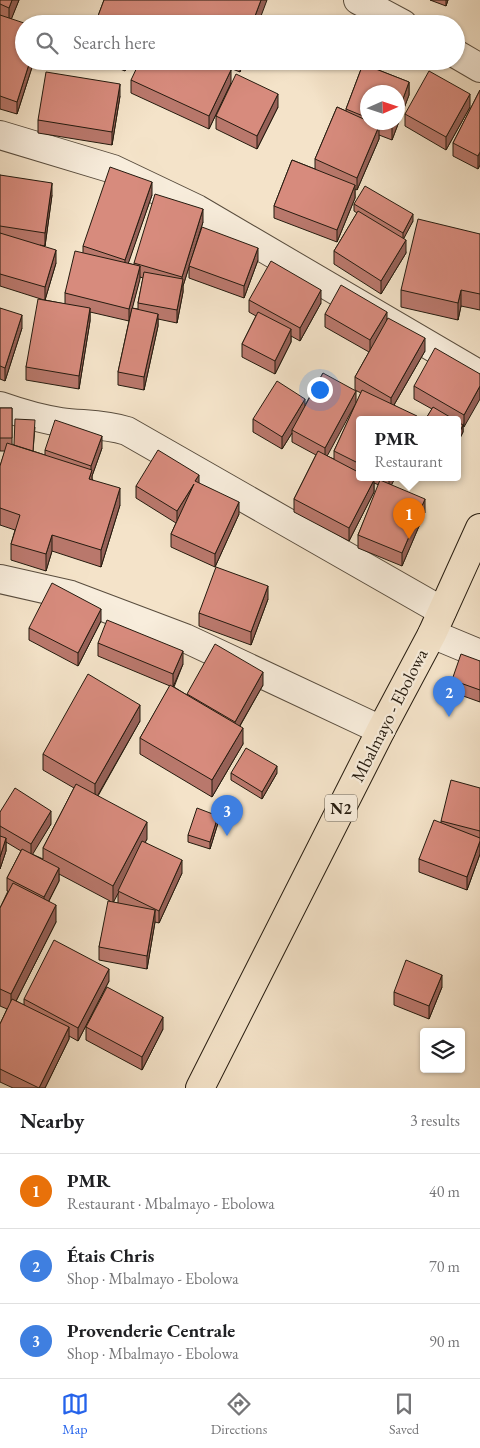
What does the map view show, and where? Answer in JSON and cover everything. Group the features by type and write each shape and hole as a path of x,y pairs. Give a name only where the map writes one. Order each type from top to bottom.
{"highway":[{"name":"Mbalmayo - Ebolowa","path":"200,1088 437,622 480,528"}],"street":[{"path":"358,0 386,15"},
{"path":"465,59 480,68"},
{"path":"0,135 113,169 197,209 480,375"},
{"path":"0,406 36,418 110,426 127,431 437,622 480,654"},
{"path":"0,579 71,595 185,638 381,730"}],"building":[{"path":"0,0 12,0 9,8 0,4"},
{"path":"104,0 261,0 255,15 98,15"},
{"path":"0,15 15,20 15,70 27,70 17,102 0,96"},
{"path":"136,70 231,70 209,116 131,80"},
{"path":"361,70 378,70 409,82 405,93 405,85 360,85 360,115 346,109"},
{"path":"429,71 470,94 446,137 405,114"},
{"path":"46,72 120,84 112,132 38,120"},
{"path":"236,74 278,94 257,136 216,116"},
{"path":"480,90 480,152 478,156 453,143"},
{"path":"337,107 360,117 360,130 377,130 357,178 315,159"},
{"path":"292,160 355,185 337,230 274,206"},
{"path":"110,167 152,182 125,260 83,246"},
{"path":"0,175 52,183 45,233 0,226"},
{"path":"365,186 413,214 403,233 354,204"},
{"path":"155,194 203,209 182,277 134,263"},
{"path":"358,211 406,240 381,281 334,251"},
{"path":"418,219 480,234 480,294 461,290 458,303 401,290"},
{"path":"202,227 258,248 244,286 189,266"},
{"path":"0,233 56,250 45,287 0,274"},
{"path":"75,251 140,266 129,309 65,293"},
{"path":"271,261 321,290 300,328 249,300"},
{"path":"144,272 183,279 177,310 138,303"},
{"path":"341,285 387,312 370,340 325,314"},
{"path":"38,299 90,308 79,376 26,367"},
{"path":"0,308 22,315 5,368 0,366"},
{"path":"132,308 158,314 144,377 118,372"},
{"path":"258,312 291,329 275,361 242,344"},
{"path":"388,318 425,338 391,398 355,377"},
{"path":"435,348 480,374 480,386 464,415 414,386"},
{"path":"323,373 356,391 325,448 292,430"},
{"path":"277,381 305,399 282,437 253,419"},
{"path":"362,390 417,416 356,416 356,462 334,451"},
{"path":"433,407 448,416 427,416"},
{"path":"0,408 12,408 12,438 0,438"},
{"path":"15,419 35,420 33,451 14,445"},
{"path":"55,420 102,436 91,466 45,450"},
{"path":"7,443 92,470 89,479 120,488 101,550 52,535 46,554 11,544 20,515 0,508 0,466"},
{"path":"158,450 199,475 195,481 239,502 215,554 171,534 194,484 177,511 136,486"},
{"path":"318,451 356,471 356,481 373,481 349,528 294,499"},
{"path":"380,481 425,499 402,553 358,535"},
{"path":"216,567 268,586 251,632 199,613"},
{"path":"52,583 101,609 78,653 29,628"},
{"path":"107,620 183,651 173,674 98,643"},
{"path":"215,644 263,672 235,722 187,694"},
{"path":"461,654 480,661 480,690 452,680"},
{"path":"88,674 140,705 95,784 43,754"},
{"path":"170,685 243,728 212,780 140,738"},
{"path":"246,748 277,766 262,792 231,773"},
{"path":"451,780 480,788 480,831 441,821"},
{"path":"76,784 147,822 113,886 43,848"},
{"path":"15,788 51,811 31,844 0,826 0,812"},
{"path":"197,808 218,816 210,842 188,835"},
{"path":"434,820 480,838 467,877 419,859"},
{"path":"0,836 6,838 0,857"},
{"path":"142,841 182,860 159,911 118,891"},
{"path":"22,849 59,868 44,897 7,878"},
{"path":"13,883 56,905 11,994 0,989 0,908"},
{"path":"108,901 155,910 147,956 99,947"},
{"path":"54,940 109,969 78,1028 24,999"},
{"path":"406,960 442,975 429,1006 394,992"},
{"path":"107,987 163,1017 142,1057 86,1027"},
{"path":"12,999 69,1027 39,1088 0,1069 0,1024"}],"place":[{"name":"PMR","path":"409,539"},
{"name":"Étais Chris","path":"449,717"},
{"name":"Provenderie Centrale","path":"227,836"}]}
